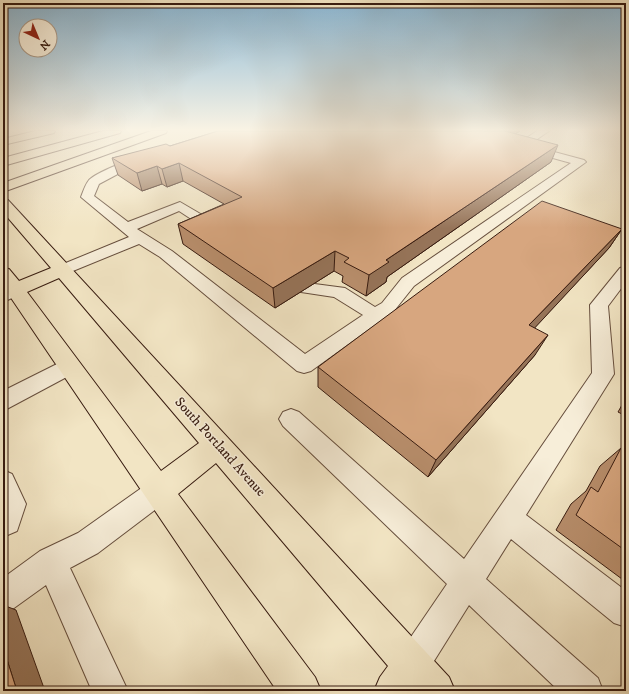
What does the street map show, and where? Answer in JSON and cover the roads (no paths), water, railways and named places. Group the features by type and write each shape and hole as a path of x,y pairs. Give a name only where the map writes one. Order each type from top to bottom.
{"main road":[{"path":"3,188 72,163"},
{"name":"South Portland Avenue","path":"3,203 218,445 414,682"},
{"path":"62,270 7,286 70,366 301,691"},
{"path":"158,491 218,445"}],"lane":[{"path":"133,163 94,182 87,197 133,233 166,254 304,365 388,307 408,282 578,163"},
{"path":"62,270 133,233 180,206 216,229"},
{"path":"414,682 467,583 603,374 599,304 626,271"},
{"path":"307,288 340,292 375,316"},
{"path":"3,402 70,366"},
{"path":"291,419 585,691"},
{"path":"3,483 12,504 7,521 3,523"},
{"path":"3,598 51,562 88,543 158,491"},
{"path":"509,519 626,611"},
{"path":"51,562 110,691"}]}
